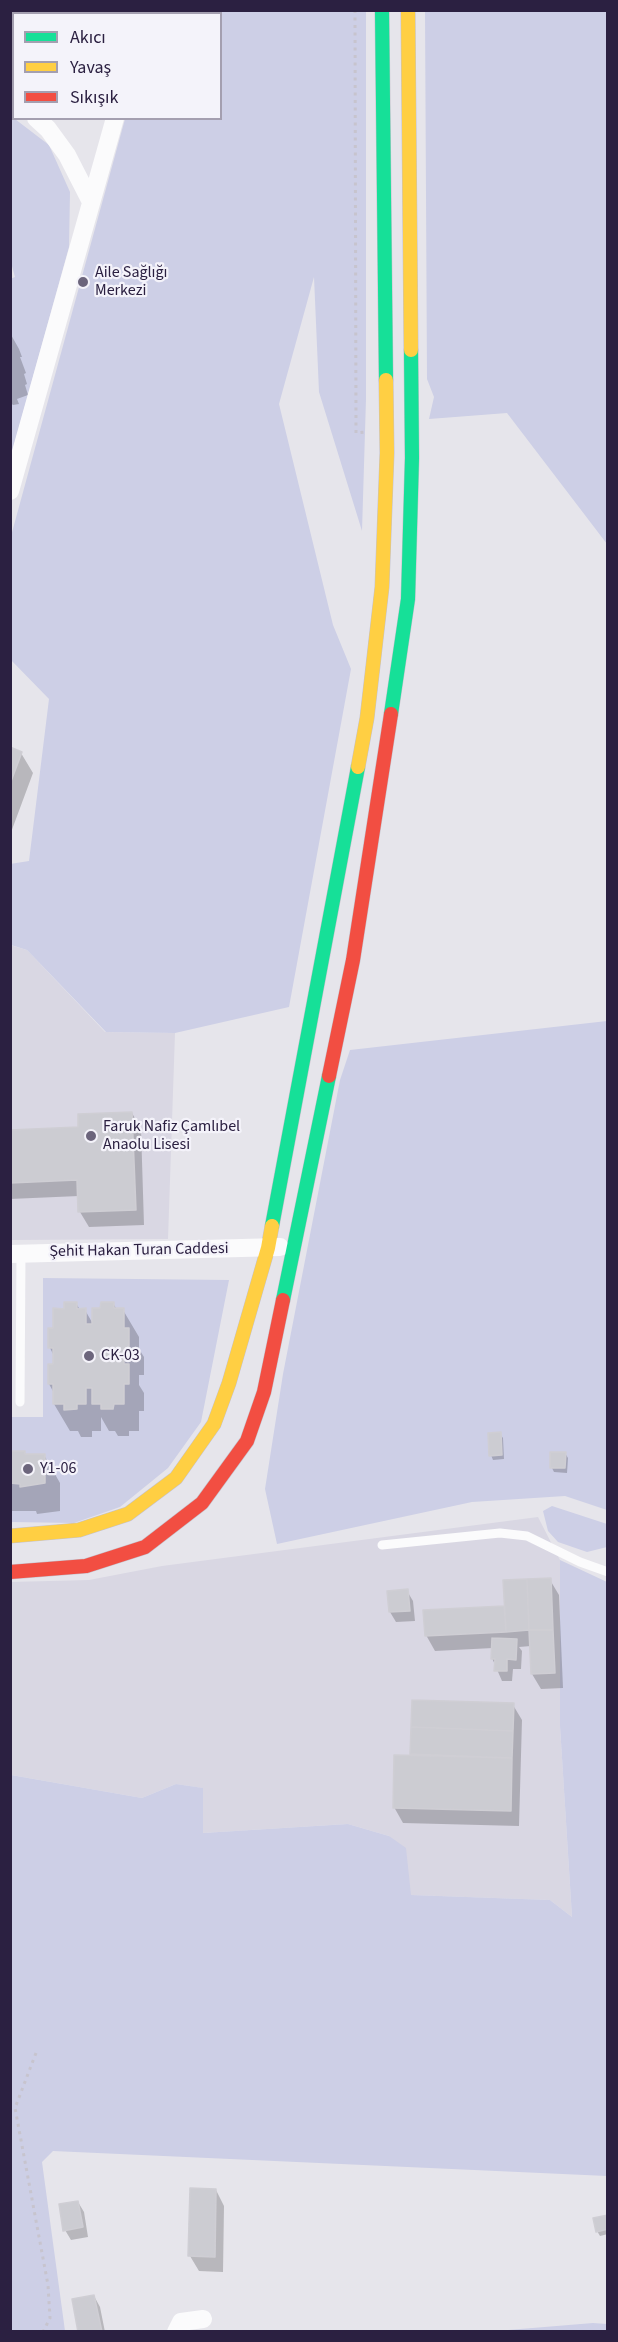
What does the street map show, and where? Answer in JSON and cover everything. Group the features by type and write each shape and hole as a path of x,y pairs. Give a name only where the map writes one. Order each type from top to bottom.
{"street":[{"path":"10,1536 79,1530 128,1514 176,1478 214,1424 229,1383 268,1248 367,718 382,587 387,453 382,10"},
{"path":"10,1572 86,1566 145,1547 202,1503 247,1441 264,1392 353,960 392,717 408,599 412,458 408,10"},
{"path":"38,120 68,155 91,202"},
{"path":"10,491 114,120"},
{"name":"Şehit Hakan Turan Caddesi","path":"16,1254 293,1247"},
{"path":"176,2331 181,2322 203,2319"}],"lane":[{"path":"16,1254 20,1402"},
{"path":"382,1545 500,1533 527,1536 580,1563 608,1572"}],"path":[{"path":"356,10 356,433"},
{"path":"36,2053 15,2108 48,2285 50,2318 43,2331"}],"shaded area":[{"path":"11,11 132,11 12,12 11,82"},
{"path":"366,11 366,399 362,531 319,392 314,277 279,404 333,625 351,669 289,1007 175,1033 106,1032 27,950 11,945 10,864 29,861 49,699 11,660 11,536 125,120 222,120 222,12 154,12"},
{"path":"425,11 607,11 607,544 507,413 429,419 434,397 427,379"},
{"path":"11,116 12,120 16,120 49,145 70,192 69,247 11,456 10,279 15,277 10,259"},
{"name":"Faruk Nafiz Çamlıbel Anaolu Lisesi","path":"10,945 27,950 105,1032 175,1033 168,1239 11,1240"},
{"path":"607,1021 607,1510 565,1496 472,1502 277,1544 265,1489 283,1374 340,1080 350,1050"},
{"path":"43,1278 229,1280 201,1422 168,1468 120,1507 74,1523 11,1522 11,1417 43,1417"},
{"path":"552,1506 607,1524 607,1547 587,1552 558,1542 548,1531 543,1511"},
{"path":"538,1517 560,1560 560,1726 572,1917 550,1900 410,1895 389,1836 348,1824 203,1833 202,1788 176,1784 142,1798 11,1775 10,1582 89,1580 162,1566"},
{"path":"560,1560 607,1582 607,2176 53,2151 42,2162 65,2331 11,2331 11,1775 142,1798 176,1784 203,1788 203,1833 348,1824 389,1836 406,1848 411,1895 550,1900 572,1917 560,1726"},
{"path":"593,2323 607,2324 607,2331 496,2331"}],"building":[{"path":"10,747 22,752 10,784"},
{"path":"132,1112 136,1210 78,1212 77,1180 10,1183 10,1130 78,1127 78,1114"},
{"name":"CK-03","path":"64,1302 77,1302 77,1309 86,1308 86,1324 92,1324 92,1308 100,1308 101,1302 114,1302 114,1308 124,1308 124,1328 129,1328 129,1348 124,1348 124,1364 129,1364 129,1384 124,1384 124,1404 114,1404 113,1409 101,1409 101,1404 92,1404 92,1388 86,1388 86,1404 77,1404 77,1409 64,1410 64,1404 53,1404 53,1384 48,1384 48,1364 53,1364 53,1348 48,1348 48,1328 53,1328 53,1308 64,1309"},
{"path":"501,1432 502,1455 489,1456 488,1433"},
{"name":"Y1-06","path":"10,1451 45,1454 45,1483 20,1487 20,1484 10,1483"},
{"path":"550,1452 566,1452 565,1468 550,1468"},
{"path":"551,1578 553,1630 529,1630 527,1579"},
{"path":"527,1579 529,1630 506,1632 503,1580"},
{"path":"408,1589 410,1611 389,1612 387,1591"},
{"path":"504,1606 506,1632 425,1636 423,1610"},
{"path":"529,1630 553,1630 555,1673 531,1674"},
{"path":"492,1638 517,1639 516,1660 507,1659 507,1671 494,1671 495,1659 491,1659"},
{"path":"412,1700 514,1703 513,1731 411,1727"},
{"path":"411,1727 513,1731 512,1758 410,1754"},
{"path":"394,1755 512,1758 511,1811 393,1808"},
{"path":"190,2188 216,2189 215,2257 188,2256"},
{"path":"78,2201 83,2227 63,2231 59,2204"},
{"path":"608,2215 608,2229 596,2232 593,2218"},
{"path":"94,2295 102,2332 78,2332 72,2299"}],"traffic: fast":[{"path":"382,10 386,380"},
{"path":"391,714 408,599 412,458 411,350"},
{"path":"272,1226 358,767"},
{"path":"283,1300 329,1076"}],"traffic: slow":[{"path":"408,10 411,350"},
{"path":"358,767 367,718 382,587 387,453 386,380"},
{"path":"10,1536 79,1530 128,1514 176,1478 214,1424 229,1383 268,1248 272,1226"}],"traffic: jam":[{"path":"329,1076 353,960 391,714"},
{"path":"10,1572 86,1566 145,1547 202,1503 247,1441 264,1392 283,1300"}],"place":[{"name":"Aile Sağlığı Merkezi","path":"83,282"},
{"name":"Faruk Nafiz Çamlıbel Anaolu Lisesi","path":"91,1136"},
{"name":"CK-03","path":"89,1356"},
{"name":"Y1-06","path":"28,1469"}]}
